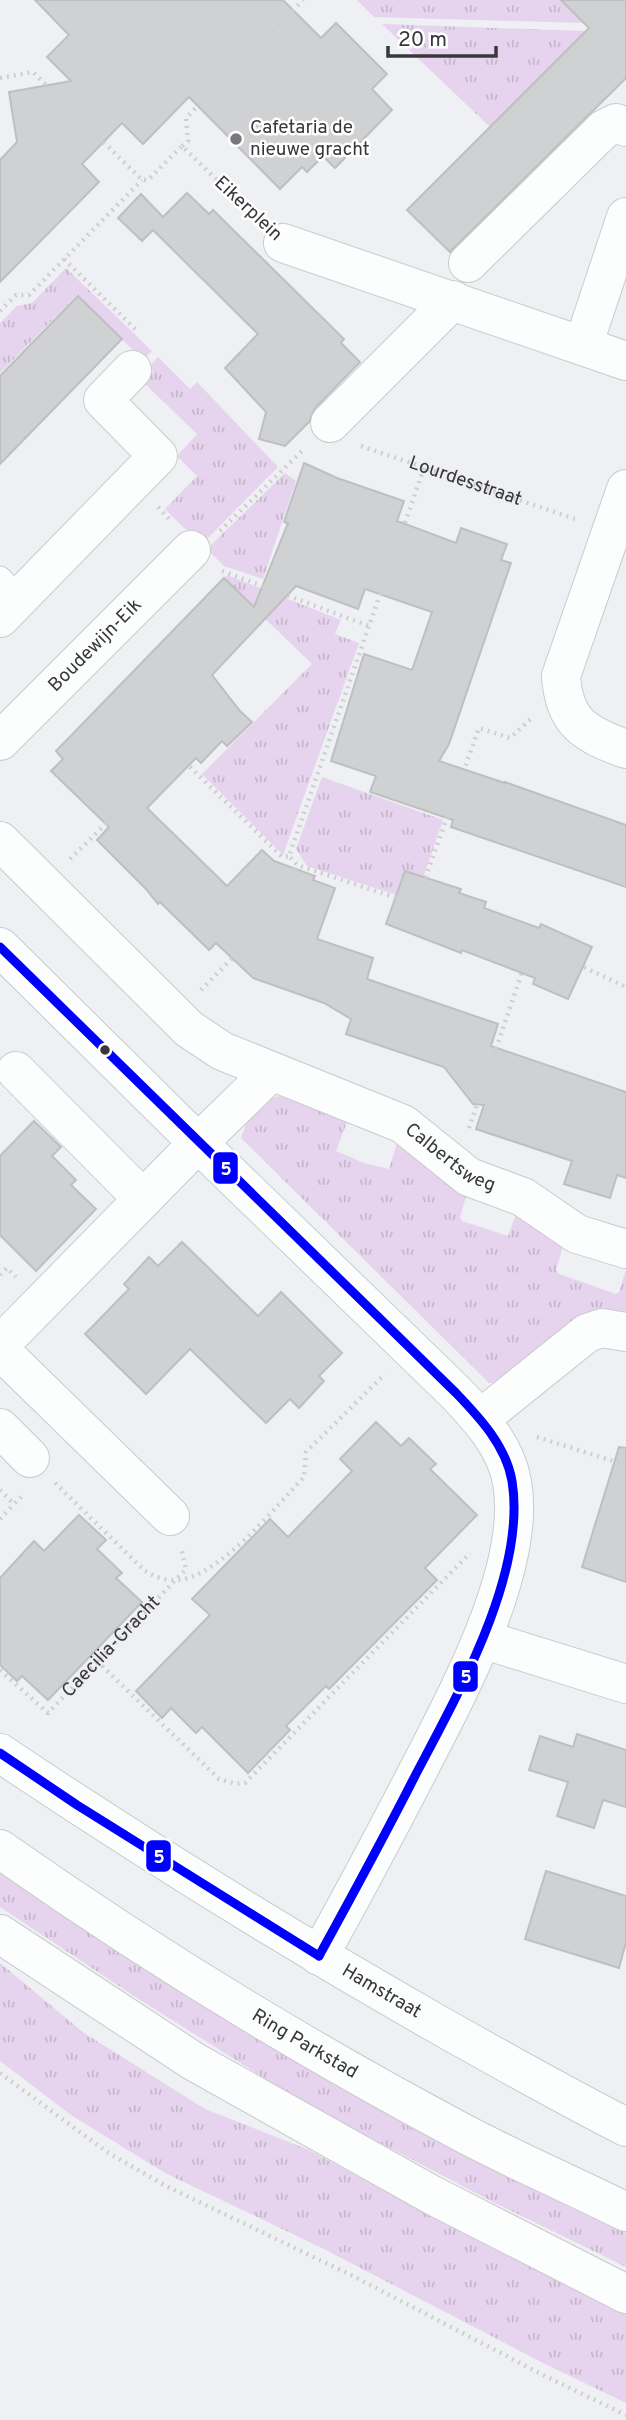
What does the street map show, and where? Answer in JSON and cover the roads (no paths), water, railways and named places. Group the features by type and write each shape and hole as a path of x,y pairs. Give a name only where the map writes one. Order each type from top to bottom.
{"main road":[{"path":"468,263 604,129 616,123 626,127"},
{"path":"583,346 626,217"},
{"name":"Eikerplein","path":"283,243 626,361"},
{"path":"326,427 453,300"},
{"path":"7,597 158,456 103,400 132,370"},
{"path":"626,489 561,676 563,698 577,722 594,737 626,749"},
{"name":"Boudewijn-Eik","path":"0,741 195,549"},
{"name":"Calbertsweg","path":"0,841 189,1029 222,1051 403,1124 469,1177 523,1197 577,1234 626,1249"},
{"path":"0,947 480,1419 495,1441 512,1480 514,1531 482,1639 372,1861 319,1956"},
{"path":"16,1071 143,1199"},
{"path":"170,1516 0,1347 198,1143 271,1072"},
{"path":"480,1419 587,1333 602,1328 626,1332"},
{"path":"0,1428 38,1476"},
{"path":"482,1639 626,1684"},
{"name":"Hamstraat","path":"0,1754 319,1956 569,2098 626,2127"},
{"name":"Ring Parkstad","path":"0,1849 79,1905 267,2022 464,2133 626,2212"},
{"path":"0,1934 205,2068 432,2195 626,2294"}],"place":[{"name":"Cafetaria de nieuwe gracht","path":"236,139"}]}
